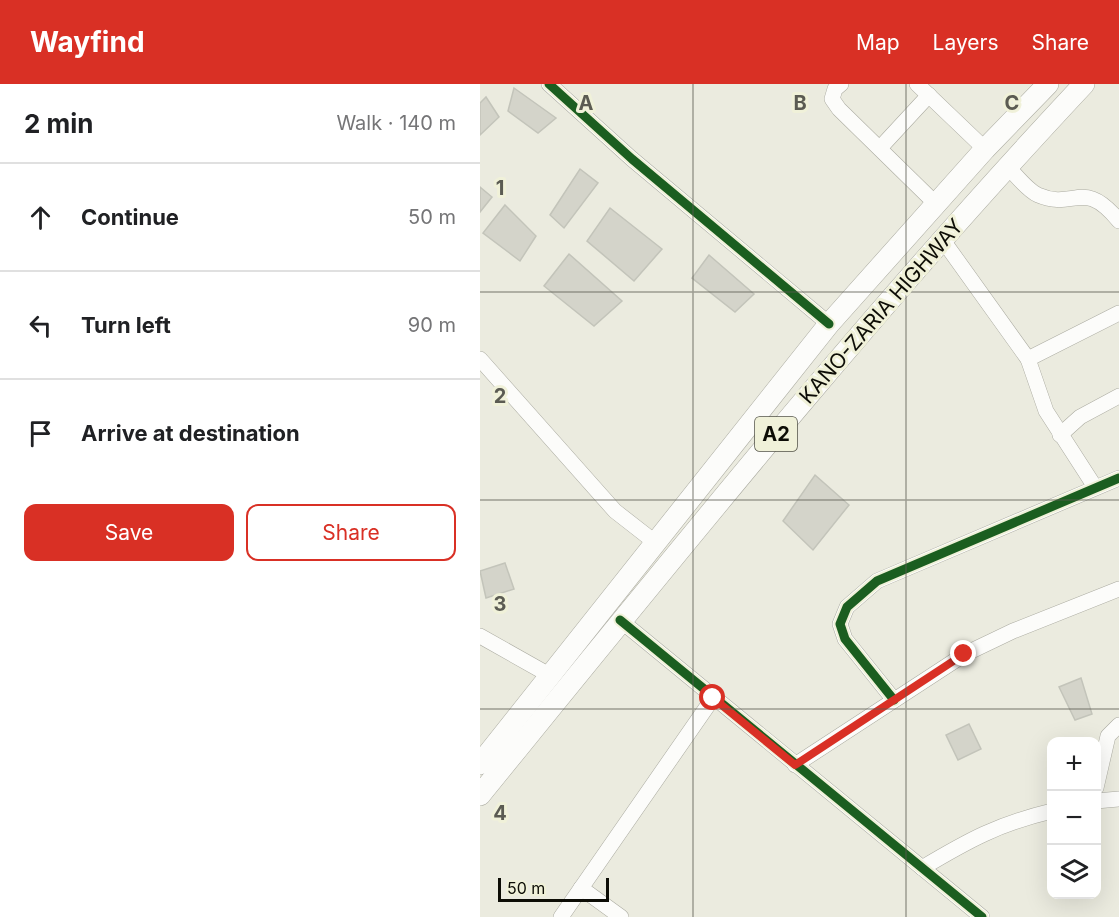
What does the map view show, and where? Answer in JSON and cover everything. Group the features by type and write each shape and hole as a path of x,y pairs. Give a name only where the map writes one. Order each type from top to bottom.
{"highway":[{"name":"KANO-ZARIA HIGHWAY","path":"480,764 829,324 985,148 1048,84"},
{"name":"KANO-ZARIA HIGHWAY","path":"480,795 620,620 942,239 1084,84"}],"street":[{"path":"549,84 632,159 829,324"},
{"path":"841,84 832,99 839,109 936,204"},
{"path":"917,84 985,148"},
{"path":"879,148 929,95"},
{"path":"1007,166 1038,195 1054,198 1091,197 1106,205 1119,221"},
{"path":"942,239 1028,359 1046,411 1095,488"},
{"path":"1028,359 1119,313"},
{"path":"480,359 615,511 656,543"},
{"path":"1060,435 1080,417 1119,396"},
{"path":"894,700 845,639 840,624 847,607 877,581 1119,478"},
{"path":"795,765 964,654 1119,589"},
{"path":"620,620 982,917"},
{"path":"480,636 551,676"},
{"path":"566,915 581,888 713,698"},
{"path":"1101,764 1107,736 1119,725"},
{"path":"1101,801 1119,799"},
{"path":"922,868 970,839 1011,821 1047,812"},
{"path":"581,888 621,917"}],"building":[{"path":"514,88 556,118 538,133 508,111"},
{"path":"486,97 499,117 480,135 480,103"},
{"path":"580,169 598,183 564,228 550,215"},
{"path":"480,187 492,197 480,212"},
{"path":"505,205 536,236 520,261 483,233"},
{"path":"610,208 662,249 634,281 587,241"},
{"path":"569,254 622,301 594,326 544,286"},
{"path":"709,255 754,294 735,312 692,278"},
{"path":"815,475 849,505 813,550 783,521"},
{"path":"505,563 514,589 486,598 480,571"},
{"path":"1081,678 1092,714 1075,720 1059,687"},
{"path":"969,724 981,749 958,760 946,735"}],"cycle path":[{"path":"549,84 632,159 829,324"},
{"path":"894,700 845,639 840,624 847,607 877,581 1119,478"},
{"path":"620,620 982,917"}],"route":[{"path":"713,698 795,765 964,654"}]}
